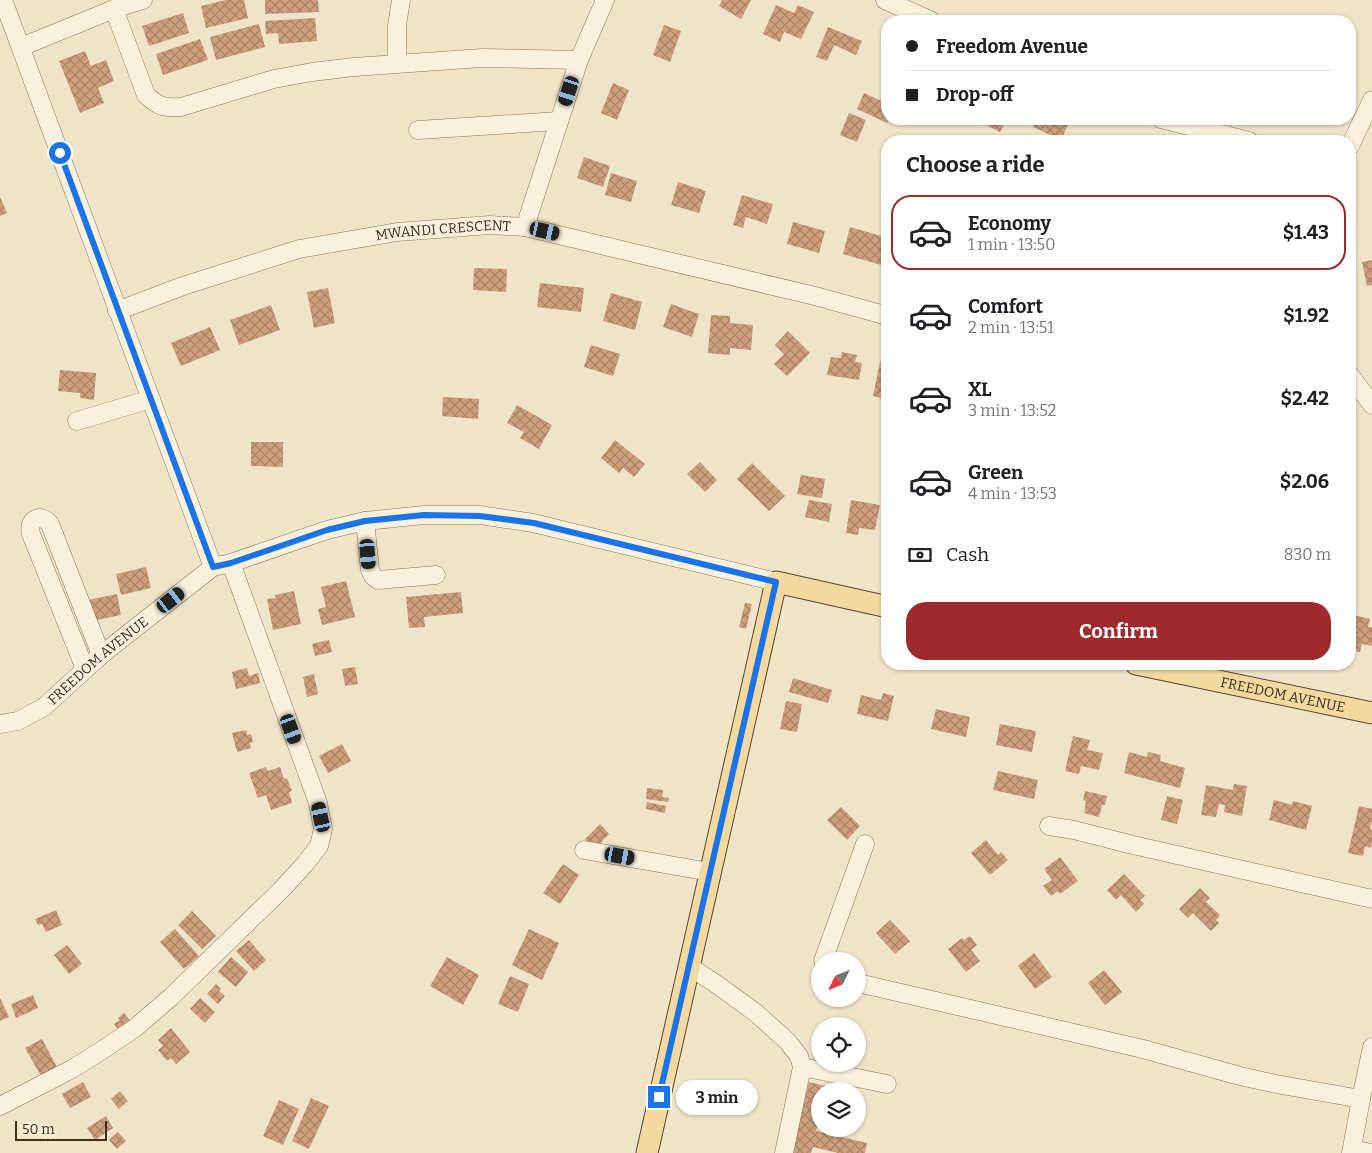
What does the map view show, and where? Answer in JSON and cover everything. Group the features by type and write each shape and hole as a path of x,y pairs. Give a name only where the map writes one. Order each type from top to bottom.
{"main road":[{"name":"FREEDOM AVENUE","path":"776,582 881,605"},
{"path":"647,1153 776,582"},
{"name":"FREEDOM AVENUE","path":"1182,670 1372,713"}],"street":[{"path":"3,0 213,567"},
{"path":"21,47 114,9 143,0"},
{"path":"397,64 397,26 401,0"},
{"path":"525,227 578,60 605,0"},
{"path":"885,0 919,15"},
{"path":"114,9 146,95 154,103 166,108 182,107 274,79 312,72 482,58 578,60"},
{"path":"1355,135 1372,100"},
{"path":"418,130 559,121"},
{"path":"1185,125 1225,135"},
{"name":"MWANDI CRESCENT","path":"117,311 183,286 300,249 397,232 490,225 525,227 815,296 881,314"},
{"path":"1356,383 1372,405"},
{"path":"77,421 151,399"},
{"name":"FREEDOM AVENUE","path":"0,724 18,721 44,707 101,654 213,567 231,563 327,530 365,521 424,515 471,515 534,523 776,582"},
{"path":"85,669 29,529 36,519 47,520 50,524 101,654"},
{"path":"365,521 372,576 378,580 436,575"},
{"path":"0,1106 72,1069 136,1028 172,997 282,889 319,846 322,829 318,803 231,563"},
{"path":"1049,826 1074,830 1133,846 1372,899"},
{"path":"826,952 865,844"},
{"path":"584,850 710,872"},
{"path":"689,966 756,1013 787,1041 799,1056 802,1067 784,1153"},
{"path":"866,985 1143,1049 1240,1076 1361,1099"},
{"path":"1371,1153 1351,1151 1372,1048"},
{"path":"802,1067 887,1084"}],"building":[{"path":"226,0 244,0 248,18 206,28 201,6"},
{"path":"265,0 318,0 319,12 265,14"},
{"path":"722,0 751,0 741,19 719,6"},
{"path":"776,5 794,13 798,5 814,12 801,39 784,32 780,42 763,34"},
{"path":"183,13 189,33 149,46 142,26"},
{"path":"315,18 317,41 279,44 278,33 266,34 265,21"},
{"path":"259,24 265,47 216,60 210,37"},
{"path":"664,25 681,31 670,62 653,55"},
{"path":"828,27 862,41 856,55 834,45 827,61 816,57"},
{"path":"200,39 208,60 163,75 156,54"},
{"path":"85,51 91,66 106,60 114,81 98,88 104,103 80,113 59,61"},
{"path":"613,83 629,90 617,120 601,113"},
{"path":"864,93 881,101 881,120 857,109"},
{"path":"849,113 866,120 857,142 840,135"},
{"path":"986,125 1004,125 1000,132"},
{"path":"1034,125 1068,125 1063,135 1050,135 1033,127"},
{"path":"584,157 610,166 603,187 577,178"},
{"path":"611,173 637,181 631,202 605,195"},
{"path":"678,182 706,191 699,213 671,205"},
{"path":"742,195 773,204 767,224 746,217 743,228 733,225"},
{"path":"0,197 7,213 0,216"},
{"path":"793,222 825,231 819,253 787,244"},
{"path":"850,227 881,236 881,265 843,254"},
{"path":"1372,260 1372,285 1367,286 1362,262"},
{"path":"474,268 507,269 506,292 473,290"},
{"path":"540,283 584,288 581,312 537,307"},
{"path":"328,288 335,323 314,328 307,292"},
{"path":"611,293 642,302 635,330 603,321"},
{"path":"671,304 699,314 692,337 663,327"},
{"path":"271,305 280,330 239,345 230,320"},
{"path":"711,315 730,316 730,323 753,325 751,350 730,348 730,355 708,353"},
{"path":"210,327 220,350 181,366 171,343"},
{"path":"788,331 810,353 787,376 774,364 784,354 775,345"},
{"path":"591,345 620,354 613,376 584,367"},
{"path":"842,352 857,355 855,362 862,363 859,380 827,375 831,357 841,358"},
{"path":"880,362 881,398 873,396"},
{"path":"60,370 96,373 94,400 80,398 80,393 58,391"},
{"path":"443,397 479,399 478,419 442,416"},
{"path":"517,405 552,425 539,449 520,438 524,432 507,423"},
{"path":"615,440 645,464 634,477 623,468 619,473 601,458"},
{"path":"251,442 283,442 283,467 251,466"},
{"path":"700,462 717,480 705,492 687,474"},
{"path":"752,463 785,496 769,511 737,479"},
{"path":"801,475 825,479 822,498 797,494"},
{"path":"809,500 832,504 829,522 805,517"},
{"path":"851,500 880,505 875,530 859,528 858,535 846,533"},
{"path":"146,567 151,588 121,595 116,574"},
{"path":"346,581 355,617 322,625 318,609 326,607 321,587"},
{"path":"294,591 301,624 273,630 267,599 276,598 275,595"},
{"path":"461,592 463,613 424,617 425,627 409,628 406,597"},
{"path":"117,594 121,615 92,621 88,600"},
{"path":"745,603 752,604 746,629 739,627"},
{"path":"1356,616 1370,619 1368,627 1372,627 1372,646 1362,644 1360,652 1356,651"},
{"path":"329,640 332,652 315,656 312,644"},
{"path":"355,667 358,684 345,686 342,669"},
{"path":"247,668 249,676 258,673 260,683 236,689 232,672"},
{"path":"314,674 318,694 307,697 303,677"},
{"path":"793,678 832,690 828,703 789,692"},
{"path":"883,693 894,696 888,721 857,714 861,695 881,700"},
{"path":"786,701 802,704 797,732 780,729"},
{"path":"936,709 970,717 966,737 931,729"},
{"path":"1000,724 1036,731 1032,752 996,745"},
{"path":"246,730 247,735 251,734 253,742 250,743 251,748 237,752 232,733"},
{"path":"1073,736 1090,740 1087,750 1103,753 1099,770 1081,766 1079,774 1065,771"},
{"path":"342,744 351,761 328,773 319,756"},
{"path":"1129,752 1147,757 1148,752 1161,755 1160,761 1185,768 1180,788 1124,773"},
{"path":"266,767 268,771 280,767 284,779 287,778 292,791 289,792 292,803 271,810 266,795 258,798 249,773"},
{"path":"998,771 1038,780 1034,799 993,790"},
{"path":"1234,784 1247,786 1242,816 1224,812 1225,805 1219,804 1216,817 1201,815 1206,785 1233,790"},
{"path":"647,788 663,790 662,797 669,798 668,802 646,799"},
{"path":"1085,791 1107,796 1099,817 1084,813 1086,801 1083,800"},
{"path":"1167,796 1183,800 1177,824 1161,820"},
{"path":"1274,800 1292,805 1293,801 1312,806 1306,830 1269,820"},
{"path":"647,802 666,806 665,813 646,809"},
{"path":"1359,806 1372,809 1370,829 1372,830 1372,843 1371,848 1365,846 1363,856 1348,853"},
{"path":"841,807 860,826 847,840 827,820"},
{"path":"600,824 609,834 595,849 585,839"},
{"path":"986,840 998,855 1001,852 1008,860 990,875 971,853"},
{"path":"1060,857 1078,881 1060,894 1058,891 1051,896 1043,886 1052,880 1044,869"},
{"path":"563,864 579,875 560,904 543,893"},
{"path":"1124,874 1145,896 1140,900 1144,904 1136,912 1121,895 1116,900 1107,890"},
{"path":"1200,888 1210,898 1206,902 1220,915 1216,920 1219,923 1211,931 1193,913 1188,918 1179,909"},
{"path":"56,910 62,925 46,932 42,924 38,925 35,919"},
{"path":"192,911 216,936 202,949 178,925"},
{"path":"890,920 910,941 895,954 876,933"},
{"path":"175,929 199,956 184,969 160,942"},
{"path":"529,929 559,943 542,980 512,965"},
{"path":"970,936 977,945 971,950 980,961 966,972 948,949 962,938 964,940"},
{"path":"249,940 266,960 254,971 236,951"},
{"path":"67,945 82,964 69,974 54,955"},
{"path":"1034,953 1052,977 1035,989 1018,966"},
{"path":"231,957 248,972 236,987 218,972"},
{"path":"447,957 479,975 463,1005 430,986"},
{"path":"1104,970 1122,992 1105,1005 1088,983"},
{"path":"510,976 529,984 518,1012 498,1004"},
{"path":"216,984 221,988 219,991 225,996 218,1004 207,994"},
{"path":"33,995 38,1008 16,1018 11,1004"},
{"path":"0,998 9,1017 0,1021"},
{"path":"200,998 215,1012 205,1023 190,1009"},
{"path":"124,1013 132,1023 120,1032 114,1024 120,1020 118,1018"},
{"path":"171,1028 190,1052 176,1064 171,1058 167,1061 158,1050 163,1046 158,1040"},
{"path":"42,1039 57,1067 41,1076 25,1048"},
{"path":"83,1082 91,1097 70,1108 62,1094"},
{"path":"809,1082 811,1082 811,1137 842,1137 867,1143 865,1153 838,1153 813,1147 811,1153 792,1153"},
{"path":"120,1091 128,1101 119,1109 111,1099"},
{"path":"311,1098 329,1106 309,1149 292,1141"},
{"path":"279,1100 299,1109 283,1145 263,1136"},
{"path":"106,1116 113,1128 95,1140 87,1128"},
{"path":"118,1132 126,1141 117,1149 109,1140"}],"route":[{"path":"60,153 213,567 231,563 327,530 365,521 424,515 480,516 534,523 776,582 659,1097"}]}
